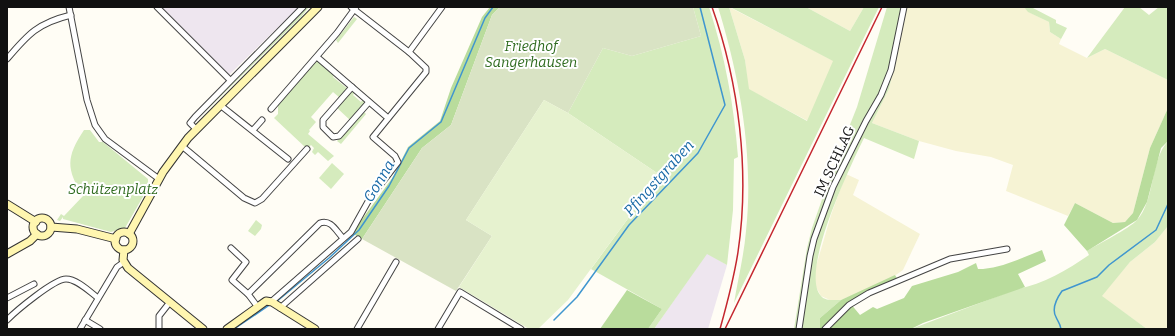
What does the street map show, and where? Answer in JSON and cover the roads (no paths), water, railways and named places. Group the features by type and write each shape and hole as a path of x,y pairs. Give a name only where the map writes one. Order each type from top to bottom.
{"main road":[{"path":"129,234 159,179 196,129 318,7"},
{"path":"7,204 36,222"},
{"path":"37,234 34,228 36,222 41,219 46,219 51,227"},
{"path":"51,227 77,229 116,239"},
{"path":"37,234 46,235 49,233 51,227"},
{"path":"116,239 121,233 129,234 132,237 133,244 128,249 124,250"},
{"path":"7,254 30,241 37,234"},
{"path":"116,239 118,247 124,250"},
{"path":"124,250 124,262 130,271 203,329"},
{"path":"226,329 265,301 275,304 315,329"}],"street":[{"path":"69,7 87,100 95,125 105,139 159,179"},
{"path":"157,7 230,80"},
{"path":"196,129 190,123 230,80 303,7"},
{"path":"409,52 442,7"},
{"name":"IM SCHLAG","path":"799,329 814,239 833,187 866,121 881,95 891,70 904,7"},
{"path":"272,109 317,56 354,8 409,52 426,68 426,72 373,137 395,156 398,162 370,198 352,230 275,304"},
{"path":"7,59 24,38 36,27 49,21 71,15"},
{"path":"317,56 388,118"},
{"path":"352,87 323,120 323,127 333,137 339,136 369,102"},
{"path":"220,105 288,159"},
{"path":"253,130 262,120"},
{"path":"182,146 244,198 255,203 262,199 307,149"},
{"path":"248,294 320,223 329,223 343,238"},
{"path":"275,304 358,239"},
{"path":"231,248 246,262 232,279 248,294 257,306"},
{"path":"825,329 849,305 869,293 950,259 1007,249"},
{"path":"80,329 117,267 124,262"},
{"path":"357,329 396,262"},
{"path":"7,320 40,292 63,279 71,280 98,298"},
{"path":"7,298 34,284"},
{"path":"438,329 460,292 521,329"},
{"path":"159,329 159,316 170,302"},
{"path":"86,320 100,329"}],"waterway":[{"name":"Gonna","path":"276,302 329,258 359,230 389,186 409,148 441,122 485,18 493,7"},
{"name":"Pfingstgraben","path":"554,320 577,297 629,225 698,153 725,105 700,7"},
{"path":"1061,329 1054,307 1062,291 1097,277 1109,265 1156,230 1168,204"},
{"name":"Gonna","path":"234,329 271,304"}],"railway":[{"path":"712,7 729,66 735,97 740,128 743,191 738,252 728,301 720,329"},
{"path":"725,329 882,7"}],"park label":[{"name":"Friedhof Sangerhausen","path":"531,54"},
{"name":"Schützenplatz","path":"113,189"}]}
